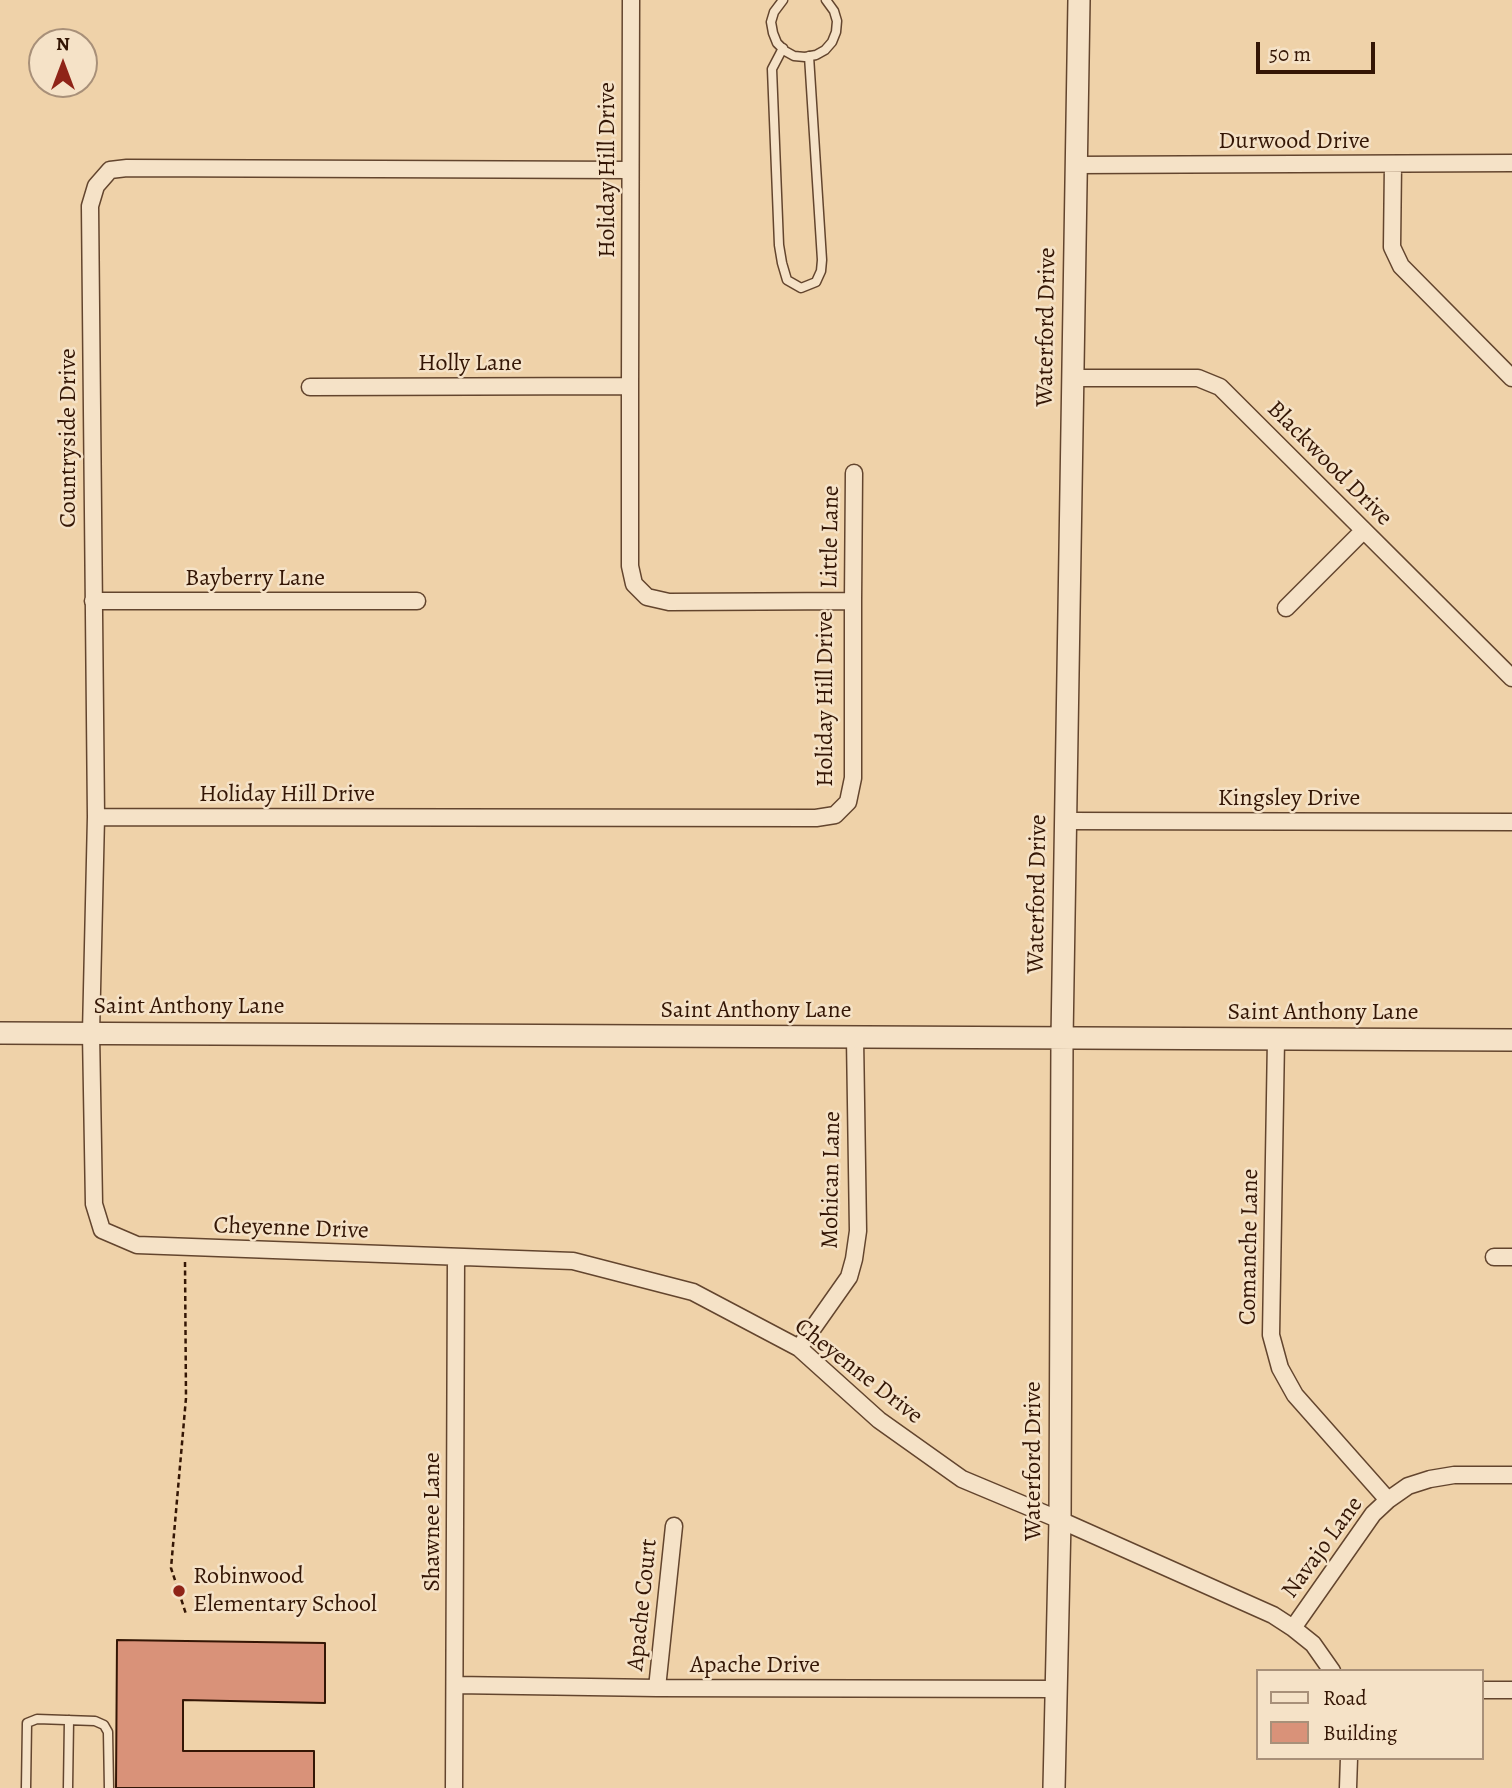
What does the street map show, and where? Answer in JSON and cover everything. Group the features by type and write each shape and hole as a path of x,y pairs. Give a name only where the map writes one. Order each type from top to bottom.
{"street":[{"name":"Holiday Hill Drive","path":"96,817 816,818 835,815 848,802 853,778 853,601 669,602 647,597 634,584 630,566 631,0"},
{"name":"Waterford Drive","path":"1054,1788 1060,1520 1062,1039 1079,0"},
{"name":"Durwood Drive","path":"1076,165 1512,163"},
{"path":"1393,164 1392,247 1401,266 1512,378"},
{"name":"Countryside Drive","path":"103,1230 94,1204 91,1033 96,817 90,206 96,186 110,170 127,168 630,170"},
{"name":"Blackwood Drive","path":"1073,378 1198,378 1220,387 1512,678"},
{"name":"Holly Lane","path":"310,387 630,386"},
{"name":"Little Lane","path":"853,601 854,472"},
{"path":"1286,608 1363,531"},
{"name":"Bayberry Lane","path":"93,601 417,601"},
{"name":"Kingsley Drive","path":"1066,821 1512,822"},
{"name":"Saint Anthony Lane","path":"0,1033 1512,1040"},
{"name":"Mohican Lane","path":"799,1348 849,1277 854,1259 858,1231 855,1038"},
{"name":"Comanche Lane","path":"1276,1039 1271,1335 1280,1368 1295,1395 1388,1500"},
{"name":"Cheyenne Drive","path":"103,1230 137,1245 573,1261 693,1292 799,1348 878,1420 962,1479 1273,1615 1313,1644 1331,1669"},
{"name":"Shawnee Lane","path":"454,1788 456,1257"},
{"path":"1494,1257 1512,1257"},
{"name":"Navajo Lane","path":"1293,1628 1373,1514 1408,1486 1454,1475 1512,1475"},
{"name":"Apache Court","path":"657,1688 674,1526"},
{"name":"Apache Drive","path":"455,1685 1056,1689"},
{"path":"1484,1690 1512,1690"},
{"path":"1349,1760 1349,1788"}],"lane":[{"path":"783,0 774,12 771,22 777,43 794,55 809,56 825,50 836,32 834,11 826,0"},
{"path":"783,48 772,69 779,245 787,280 802,288 816,282 822,260 809,56"},
{"path":"26,1788 27,1723 37,1719 95,1721 104,1725 108,1732 109,1788"},
{"path":"68,1788 69,1720"}],"path":[{"path":"185,1248 186,1398 171,1568 186,1614"}],"building":[{"path":"117,1640 325,1643 325,1703 183,1700 183,1751 314,1751 314,1788 116,1788"}],"place":[{"name":"Robinwood Elementary School","path":"179,1591"}]}
